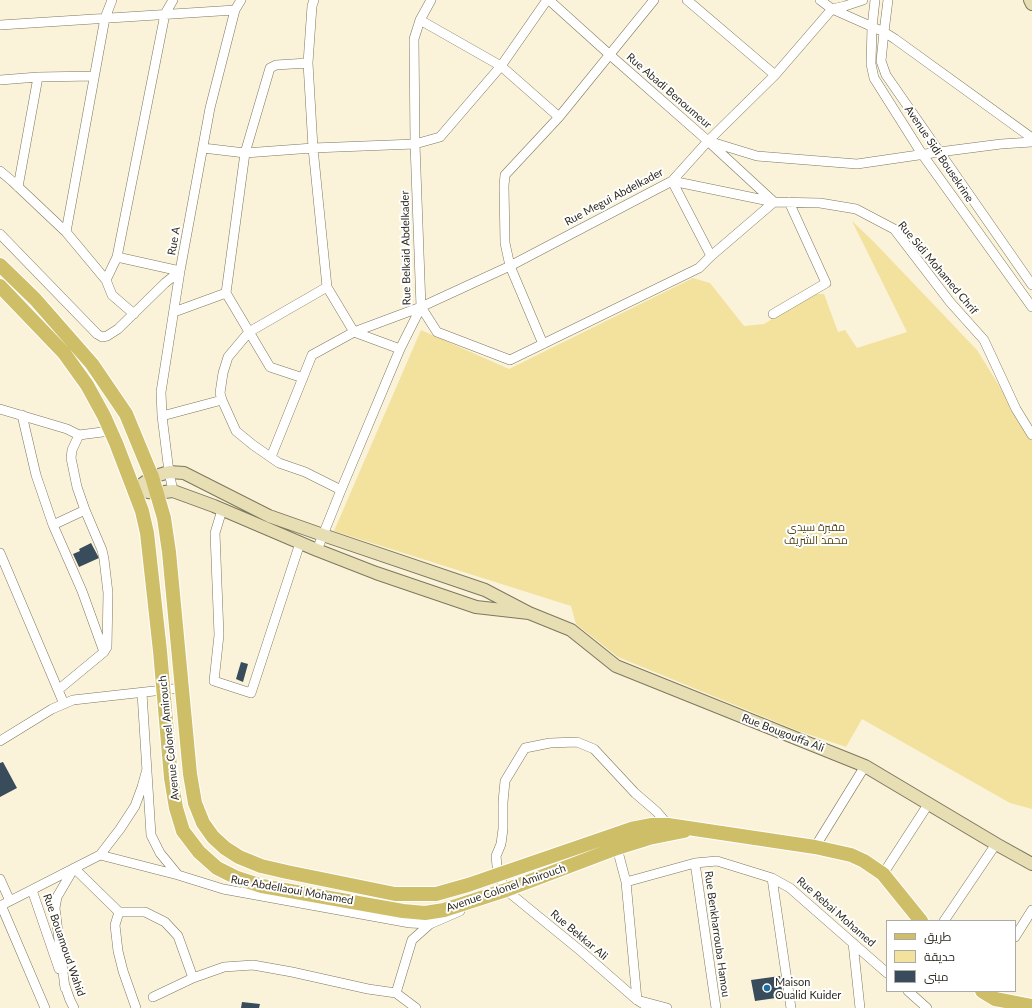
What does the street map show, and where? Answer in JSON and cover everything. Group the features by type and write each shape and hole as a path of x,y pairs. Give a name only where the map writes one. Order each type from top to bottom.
{"main road":[{"name":"Avenue Colonel Amirouch","path":"0,266 35,299 92,364 126,414 152,477 164,518 169,552 181,688 190,774 195,803 203,822 212,837 225,848 239,857 261,866 396,894 436,894 468,885 631,829 652,825 668,825 815,847 851,855 864,861 883,874 920,920"},
{"name":"Avenue Colonel Amirouch","path":"0,286 64,353 87,385 104,416 142,511 160,651 171,778 176,808 183,831 199,852 217,868 237,878 262,886 403,911 425,913 444,910 506,890 617,848 649,838 694,830"},
{"path":"984,992 995,999 1032,1006"}],"street":[{"path":"66,232 105,18 112,0"},
{"path":"106,280 117,257 165,14 172,0"},
{"name":"Rue A","path":"173,491 169,472 162,416 161,392 180,271 210,108 235,10 241,0"},
{"path":"314,0 312,6 308,63 313,148 327,286 354,332 400,350"},
{"name":"Rue Belkaid Abdelkader","path":"317,550 400,350 421,307 415,144 414,39 420,20 431,0"},
{"path":"203,148 245,153 313,148 415,144 440,137 501,66 548,0"},
{"name":"Rue Abadi Benoumeur","path":"548,0 708,141 757,156 857,164 1001,144 1032,142"},
{"path":"543,344 510,266 505,243 505,175 559,117 654,0"},
{"path":"687,0 775,75"},
{"path":"820,0 832,9 884,32 1032,138"},
{"path":"832,9 863,0"},
{"name":"Avenue Sidi Bousekrine","path":"875,0 872,27 871,64 874,78 922,154 1032,307"},
{"name":"Avenue Sidi Bousekrine","path":"888,0 881,61 886,75 1032,285"},
{"path":"1030,0 1032,4"},
{"name":"Rue Megui Abdelkader","path":"271,458 312,355 354,332 421,307 510,266 672,181 708,141 775,75 832,9"},
{"path":"0,25 235,10"},
{"path":"420,20 501,66 559,117"},
{"path":"303,378 270,367 226,293 245,153 270,68 276,65 308,63"},
{"path":"0,80 38,77 94,76"},
{"path":"18,187 38,77"},
{"path":"421,307 437,332 510,360 699,268 774,202 708,141"},
{"path":"0,171 66,232 106,280 112,295 134,314"},
{"path":"672,181 711,256"},
{"name":"Rue Sidi Mohamed Chrif","path":"672,181 774,202 820,203 856,209 894,229 950,302 984,340 1016,409 1032,435"},
{"path":"773,314 826,283 789,202"},
{"path":"0,234 97,334 102,337 107,336 118,329 165,283 180,271"},
{"path":"117,257 180,271"},
{"path":"327,286 249,332 228,357 223,373 220,393 236,431 279,463 305,472 341,490"},
{"path":"174,312 226,293"},
{"path":"162,416 222,400"},
{"path":"0,409 67,429 79,435 110,431"},
{"path":"22,415 36,475 53,525 82,591 104,652"},
{"path":"58,690 104,652 107,646 108,593 104,559 102,550 76,487 71,458 72,450 79,435"},
{"path":"134,490 152,477 169,472 184,473 269,516 485,590 529,612"},
{"path":"134,490 156,493 173,491 376,573 476,607 529,612"},
{"path":"53,525 85,510"},
{"path":"222,510 215,533 219,635 214,682 251,693 300,543"},
{"path":"0,553 64,704"},
{"name":"Rue Bougouffa Ali","path":"529,612 571,630 616,666 865,766 1032,864"},
{"path":"0,741 52,709 73,700 181,688"},
{"path":"142,692 152,835 160,853 178,875"},
{"path":"498,875 496,856 501,844 503,829 505,781 525,748 550,743 577,742 594,749 635,793 657,812 668,825"},
{"path":"815,847 865,766"},
{"path":"45,1008 1,906 100,855 135,806 147,769"},
{"path":"883,874 929,803"},
{"path":"945,920 996,844"},
{"path":"617,848 626,882 637,1000 667,1008"},
{"name":"Rue Abdellaoui Mohamed","path":"100,855 178,875 223,889 410,923 430,924 456,913 478,899"},
{"name":"Rue Rebai Mohamed","path":"626,882 695,863 717,862 772,878 790,888 886,972"},
{"name":"Rue Benkharrouba Hamou","path":"695,863 716,1008"},
{"path":"74,868 119,912 145,912 165,922 178,936 192,978"},
{"path":"65,988 55,908 57,897 74,868"},
{"name":"Rue Bekkar Ali","path":"498,875 506,890 582,952 637,1000 650,1008"},
{"path":"772,878 791,1008"},
{"path":"0,879 10,901"},
{"name":"Rue Bouamoud Wahid","path":"32,890 65,988 74,1008"},
{"path":"1016,935 1032,910"},
{"path":"119,912 115,925 118,951 123,971 136,1008"},
{"path":"396,993 412,940 410,923"},
{"path":"412,940 430,924"},
{"path":"853,943 860,1008"},
{"path":"153,997 192,978 224,967 253,965 396,993 416,1008"},
{"path":"909,992 927,1008"}],"green space":[{"name":"مقبرة سيدي محمد الشريف","path":"852,221 977,350 1032,439 1032,809 1010,803 862,719 846,747 796,730 618,657 576,624 571,606 334,531 421,330 509,369 693,278 710,283 744,326 764,324 813,294 824,294 838,332 845,330 857,348 907,332"}],"building":[{"path":"91,543 99,558 79,567 73,554"},
{"path":"241,662 248,664 243,682 236,679"},
{"path":"3,762 17,788 0,797 0,763"},
{"name":"Maison Oualid Kuider","path":"780,976 783,997 755,1001 751,980"},
{"path":"242,1002 260,1004 259,1008 241,1008"}],"place":[{"name":"Maison Oualid Kuider","path":"767,988"}]}
